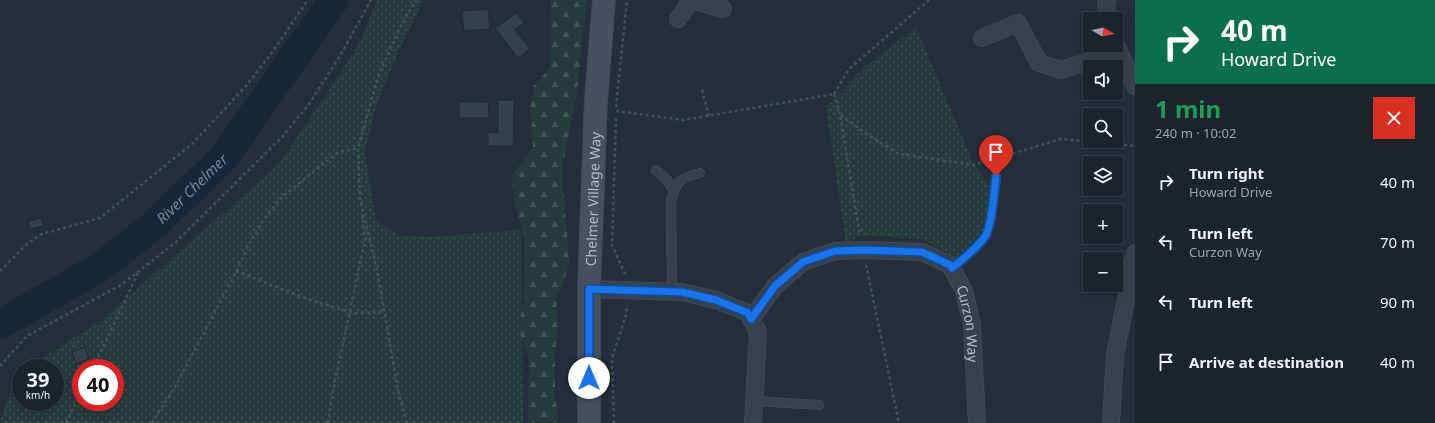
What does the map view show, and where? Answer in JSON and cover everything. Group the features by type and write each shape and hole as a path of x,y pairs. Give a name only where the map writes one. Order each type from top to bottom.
{"street":[{"name":"Chelmer Village Way","path":"589,423 589,289 596,100 604,0"},
{"path":"1107,0 1107,12"},
{"path":"678,19 691,1 723,9"},
{"path":"982,38 1018,23 1039,62 1061,70 1107,52"},
{"path":"1119,52 1135,86"},
{"name":"Curzon Way","path":"751,319 775,286 803,262 835,251 864,250 922,252 950,265 964,291 972,324 977,423"},
{"path":"1111,423 1115,355 1133,279 1135,253"},
{"path":"589,289 682,292 716,300 748,313 758,332 753,423"}],"lane":[{"path":"656,170 668,180 674,192"},
{"path":"672,292 671,201 680,180 686,176 700,173"},
{"path":"952,268 962,260 985,236 988,230 996,176"},
{"path":"754,401 819,405"}],"path":[{"path":"0,271 28,243 42,234 100,218 192,144 246,86 273,51 308,0"},
{"path":"0,366 28,336 121,285 175,243 283,136 309,104 340,56 371,0"},
{"path":"328,423 365,240 360,198 358,148 378,77 400,27 416,0"},
{"path":"614,423 612,358 626,315 628,291 626,277 612,245 616,111 627,0"},
{"path":"616,111 683,120 834,94 848,69 929,0"},
{"path":"702,90 709,116"},
{"path":"840,114 868,135 899,154 974,165 1061,139 1135,146"},
{"path":"152,423 176,385 253,237 264,219 281,198 337,153 358,148"},
{"path":"360,198 377,270 398,390 407,423"},
{"path":"96,359 139,271"},
{"path":"236,271 307,299 350,312 384,312"},
{"path":"66,423 72,411"}],"green space":[{"path":"377,0 424,0 401,46 375,109 365,151 376,221 398,235 429,237 521,230 523,423 1,423 0,420 12,388 12,411 64,411 64,359 42,359 102,320 278,165 339,76 363,36"},
{"path":"551,0 587,0 577,92 562,170 569,262 564,281 556,297 558,317 555,357 555,393 559,423 528,423 529,358 518,328 524,303 525,239 514,203 512,175 533,147 530,110 534,85 550,68"},
{"path":"916,27 974,165 994,191 984,234 957,258 921,239 860,235 846,244 826,107 865,67"}],"building":[{"path":"488,9 490,29 464,31 462,11"},
{"path":"516,13 524,23 515,30 530,49 518,58 495,28"},
{"path":"498,100 514,100 513,146 488,146 488,132 498,133"},
{"path":"459,102 488,102 489,118 459,118"},
{"path":"41,218 43,226 30,229 28,221"},
{"path":"85,347 89,359 74,359 72,352"}],"waterway":[{"name":"River Chelmer","path":"0,324 97,269 153,226 224,157 334,0"}],"route":[{"path":"589,378 589,289 682,292 716,300 748,313 751,319 775,286 803,262 835,251 864,250 922,252 950,265 952,268 962,260 985,236 988,230 996,176"}]}
